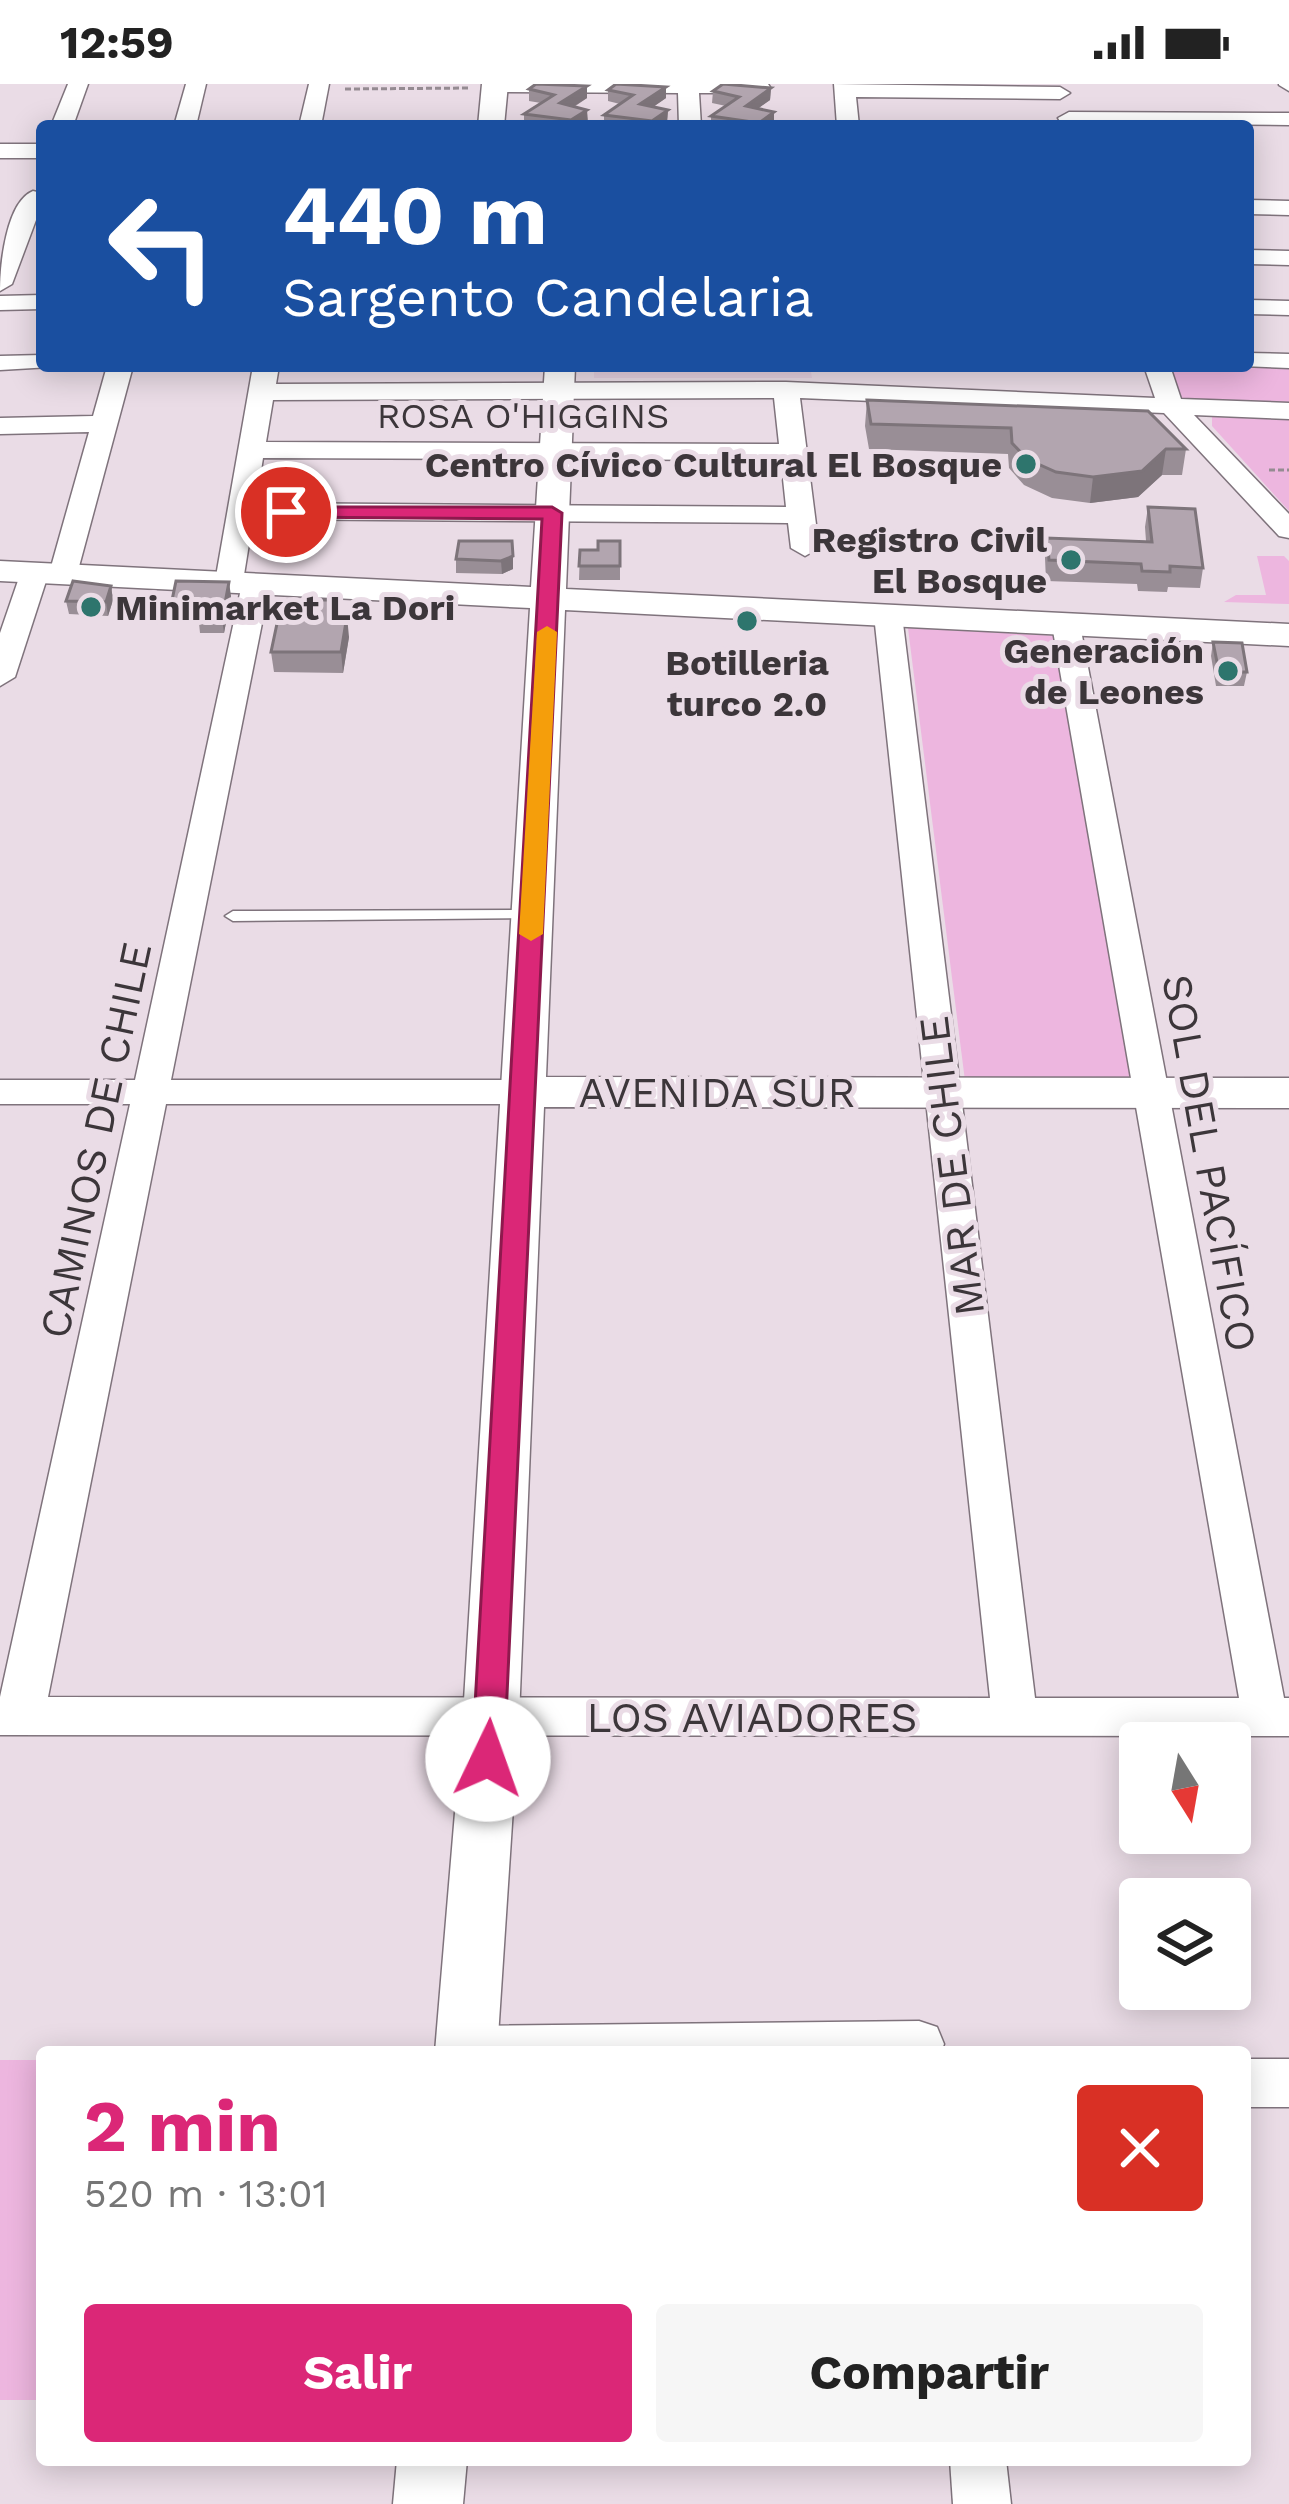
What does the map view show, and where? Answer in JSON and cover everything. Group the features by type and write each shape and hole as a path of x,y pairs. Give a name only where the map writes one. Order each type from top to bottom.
{"street":[{"path":"64,120 78,84"},
{"path":"187,120 196,84"},
{"path":"491,120 495,85 760,87"},
{"path":"688,85 690,120"},
{"path":"311,120 318,87"},
{"path":"847,120 844,88 1058,88 1069,120"},
{"path":"1254,120 1289,119"},
{"path":"1254,139 1289,139"},
{"path":"0,151 36,151"},
{"path":"0,198 36,198"},
{"path":"0,284 36,203"},
{"path":"1254,207 1289,208"},
{"path":"1254,257 1289,258"},
{"path":"0,303 36,302"},
{"path":"1254,308 1289,308"},
{"path":"1254,360 1289,361"},
{"path":"0,363 36,362"},
{"path":"0,677 25,582 104,424 118,372"},
{"path":"1159,372 1171,406 1289,530"},
{"path":"264,379 559,378 786,390 824,379 1289,411"},
{"path":"466,2046 490,1717 559,378"},
{"name":"CAMINOS DE CHILE","path":"11,1716 151,1092 243,583 241,511 264,379"},
{"path":"786,390 805,548"},
{"path":"0,426 104,424"},
{"name":"ROSA O'HIGGINS","path":"252,450 793,452"},
{"path":"241,511 800,514"},
{"path":"25,582 243,583 1289,635"},
{"name":"MAR DE CHILE","path":"888,615 1015,1717"},
{"name":"SOL DEL PACÍFICO","path":"1066,625 1151,1092 1277,1717"},
{"name":"AVENIDA SUR","path":"0,1092 1289,1093"},
{"name":"LOS AVIADORES","path":"11,1716 1277,1717"},
{"path":"428,2504 431,2466"},
{"path":"979,2466 982,2504"}],"lane":[{"path":"233,916 532,915"}],"path":[{"path":"318,87 495,85"}],"shaded area":[{"path":"1289,367 1289,407 1180,398 1170,372"},
{"path":"594,372 811,372 812,378 594,378"},
{"path":"1212,417 1289,420 1289,511 1212,426"},
{"path":"1257,556 1284,556 1289,561 1289,604 1224,602 1236,595 1266,595"},
{"path":"908,628 1059,636 1140,1089 966,1089"},
{"path":"0,2060 36,2060 36,2400 0,2400"}],"building":[{"path":"536,84 587,86 560,103 587,110 571,120 524,114 554,95 529,89"},
{"path":"616,84 666,87 640,104 668,110 653,120 604,115 633,95 608,90"},
{"path":"723,84 771,88 746,106 774,112 763,120 711,116 739,97 713,91"},
{"path":"867,400 1148,411 1186,449 1166,449 1142,471 1093,477 1056,472 1027,459 1012,443 1011,428 871,424"},
{"path":"1148,507 1195,509 1203,568 1170,566 1170,572 1142,571 1141,564 1049,560 1047,538 1152,542"},
{"path":"459,541 512,541 513,556 501,561 456,559"},
{"path":"598,541 620,541 620,566 579,566 580,550 598,550"},
{"path":"73,581 111,586 106,602 66,601"},
{"path":"176,581 229,582 222,619 198,619 200,609 170,610"},
{"path":"282,600 333,600 330,616 347,616 341,652 271,652"},
{"path":"1213,642 1242,643 1247,672 1219,672"}],"slow traffic":[{"path":"531,934 547,632"}],"place":[{"name":"Centro Cívico Cultural El Bosque","path":"1026,464"},
{"name":"Registro Civil El Bosque","path":"1071,560"},
{"name":"Minimarket La Dori","path":"91,607"},
{"name":"Botilleria turco 2.0","path":"747,621"},
{"name":"Generación de Leones","path":"1228,671"}],"route":[{"path":"286,512 552,513 488,1759"}]}
